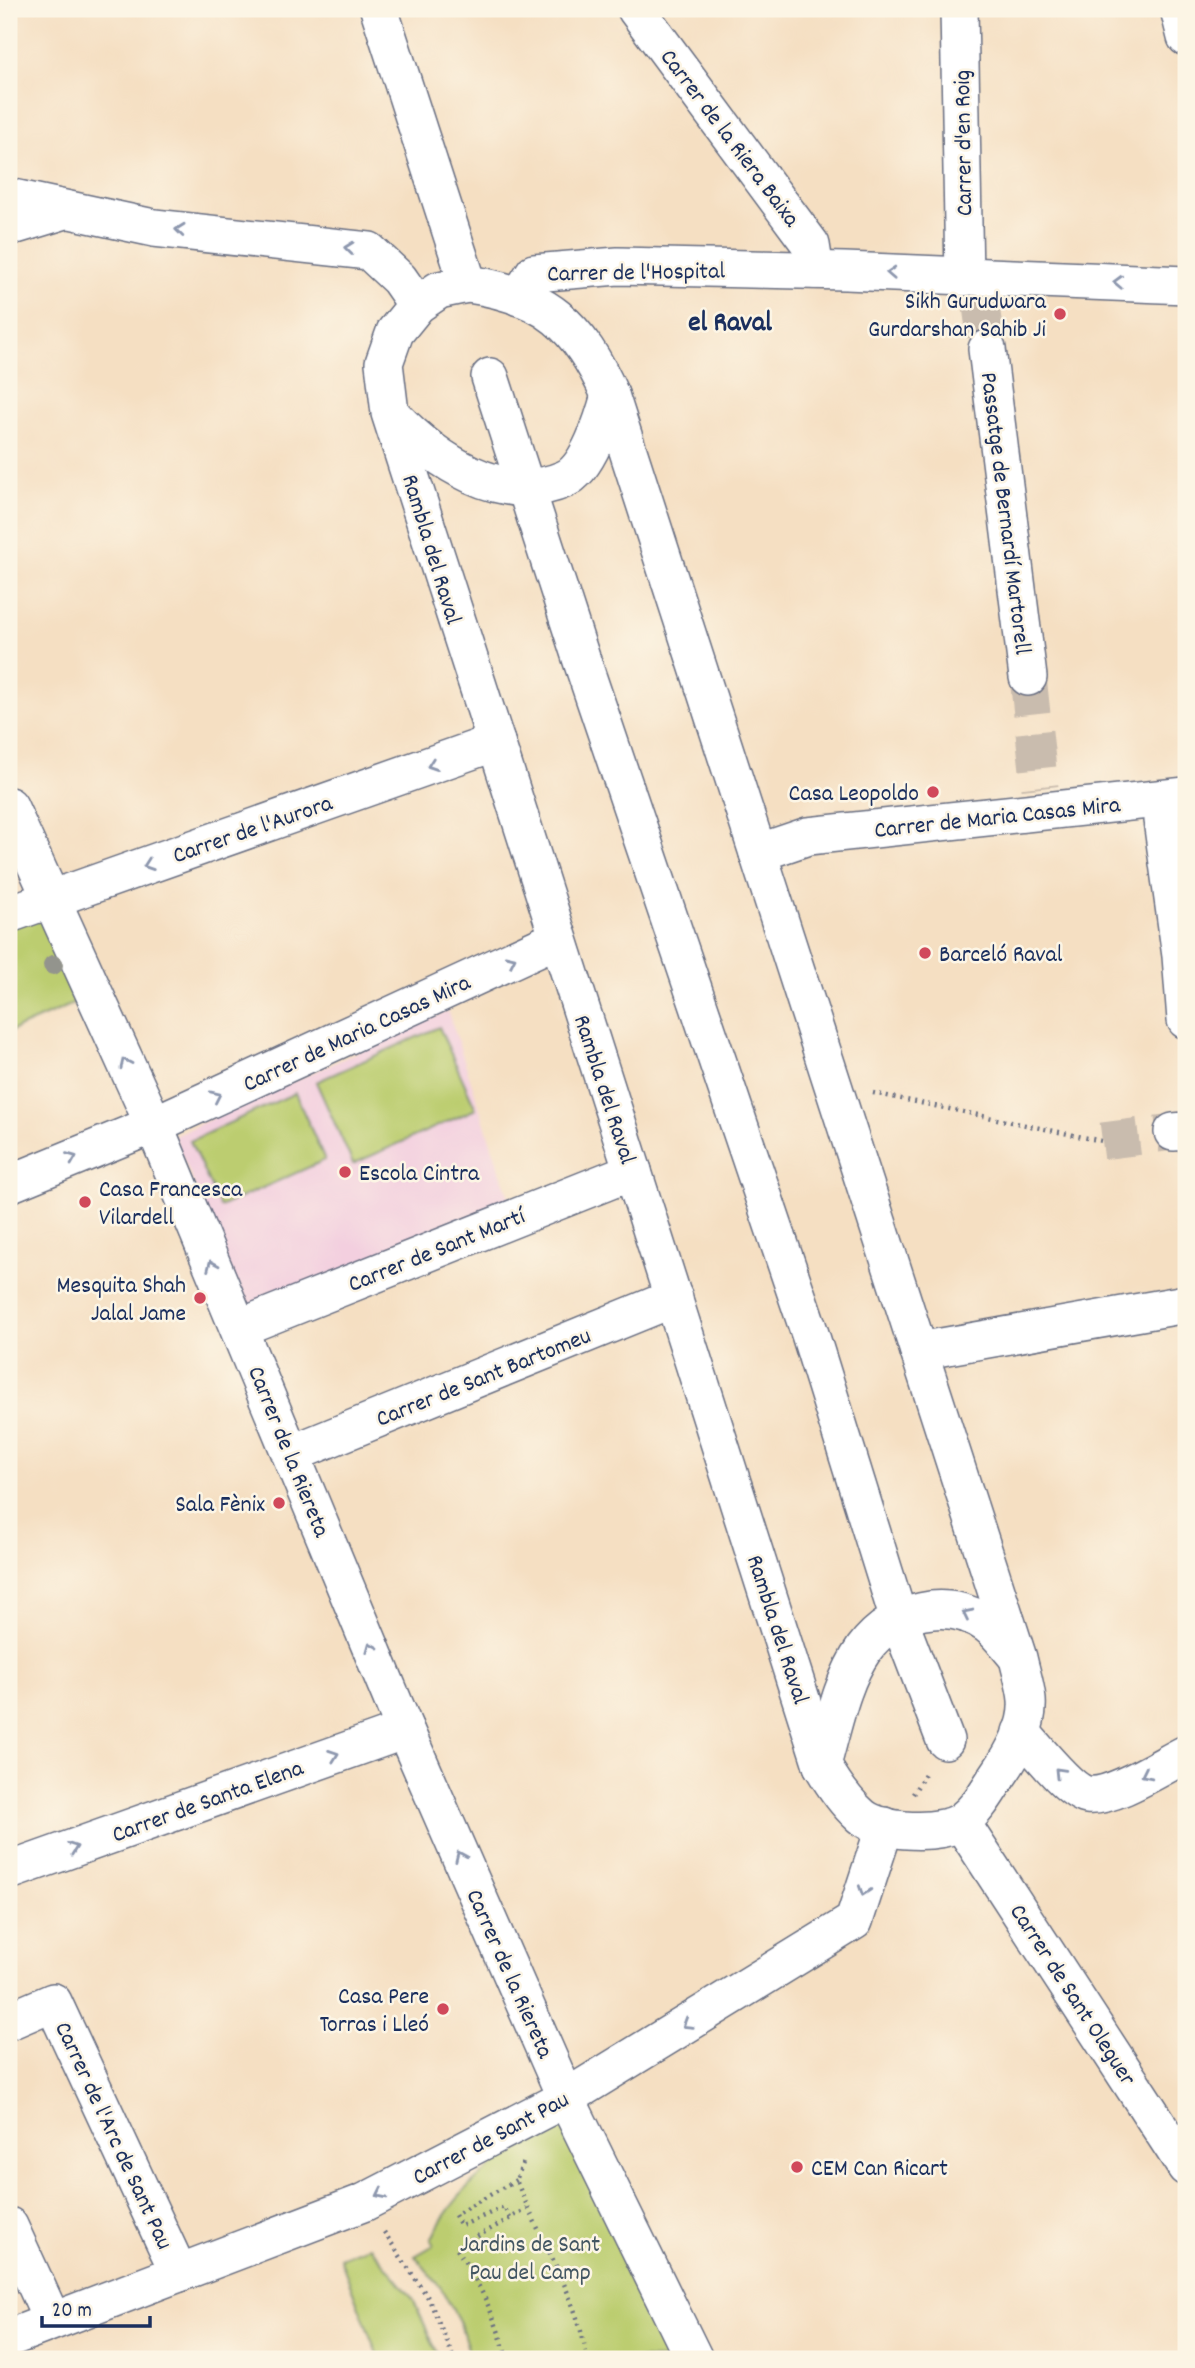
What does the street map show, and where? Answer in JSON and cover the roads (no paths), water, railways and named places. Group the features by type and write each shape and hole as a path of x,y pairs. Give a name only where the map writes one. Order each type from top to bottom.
{"street":[{"path":"379,9 468,284"},
{"name":"Carrer de la Riera Baixa","path":"636,9 811,245 815,270"},
{"name":"Carrer d'en Roig","path":"959,9 975,285"},
{"path":"1180,9 1186,37"},
{"path":"9,197 154,228 369,251 398,279 417,305"},
{"path":"9,227 65,210"},
{"name":"Carrer de l'Hospital","path":"417,305 439,290 468,284 495,288 519,297 534,273 618,266 815,270 975,285 1186,285"},
{"name":"Rambla del Raval","path":"417,305 396,332 384,363 390,413 822,1765 834,1786 863,1818 885,1826 924,1831 961,1822 978,1805 1008,1760 1021,1732 1027,1702 1018,1658 610,395 592,356 568,326 546,310 519,297"},
{"name":"Passatge de Bernardí Martorell","path":"987,349 1028,677"},
{"path":"491,377 525,488 810,1334 899,1620 945,1740"},
{"name":"Rambla del Raval","path":"390,413 419,443 474,477 525,488 566,479 585,457 602,426 610,395"},
{"name":"Carrer de l'Aurora","path":"9,914 496,743"},
{"name":"Carrer de Maria Casas Mira","path":"758,853 808,836 1042,801 1174,808"},
{"name":"Carrer de la Riereta","path":"9,806 153,1125 405,1730 566,2098 694,2359"},
{"path":"1174,808 1186,1020"},
{"name":"Carrer de Maria Casas Mira","path":"9,1184 153,1125 557,939"},
{"name":"Carrer de Sant Martí","path":"239,1328 633,1171"},
{"name":"Carrer de Sant Bartomeu","path":"291,1454 674,1298"},
{"path":"919,1351 1186,1304"},
{"name":"Rambla del Raval","path":"822,1765 845,1686 865,1648 899,1620 915,1611 957,1609 990,1625 1018,1658"},
{"name":"Carrer de Santa Elena","path":"9,1871 405,1730"},
{"path":"1021,1732 1069,1783 1086,1795 1105,1794 1186,1754"},
{"name":"Carrer de Sant Oleguer","path":"961,1822 1182,2150"},
{"name":"Carrer de Sant Pau","path":"9,2338 365,2202 566,2098 854,1922 885,1826"},
{"name":"Carrer de l'Arc de Sant Pau","path":"9,2021 53,2002 179,2273"},
{"path":"9,2226 52,2320"}],"tunnel":[{"path":"980,299 987,349"},
{"path":"1028,677 1040,788"},
{"path":"1102,1141 1173,1132"}],"place":[{"name":"Sikh Gurudwara Gurdarshan Sahib Ji","path":"1060,314"},
{"name":"Casa Leopoldo","path":"933,792"},
{"name":"Barceló Raval","path":"925,953"},
{"name":"Escola Cintra","path":"345,1172"},
{"name":"Casa Francesca Vilardell","path":"85,1202"},
{"name":"Mesquita Shah Jalal Jame","path":"200,1298"},
{"name":"Sala Fènix","path":"279,1503"},
{"name":"Casa Pere Torras i Lleó","path":"443,2009"},
{"name":"CEM Can Ricart","path":"797,2167"}],"district":[{"name":"el Raval","path":"730,320"}],"park label":[{"name":"Jardins de Sant Pau del Camp","path":"530,2257"}]}
